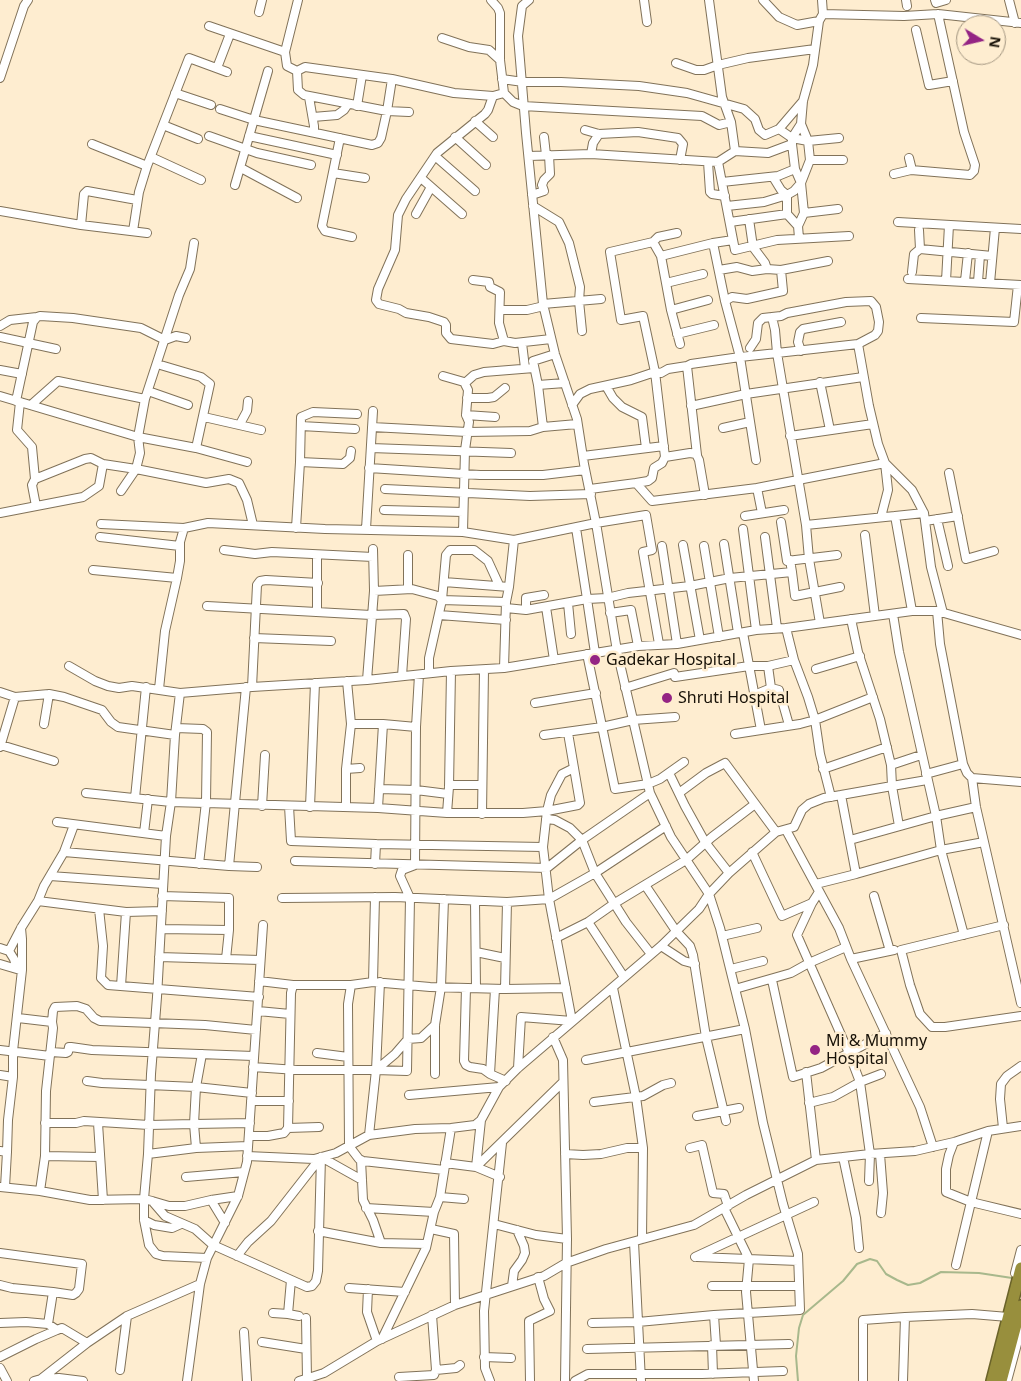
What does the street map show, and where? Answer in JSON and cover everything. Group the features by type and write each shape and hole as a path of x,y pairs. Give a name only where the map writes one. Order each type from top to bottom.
{"highway":[{"path":"992,1381 1006,1316 1021,1268"},
{"path":"1001,1381 1019,1331 1021,1306"}],"street":[{"path":"0,78 24,6 28,0"},
{"path":"259,12 262,0"},
{"path":"298,0 285,52 287,66 298,70 305,67 392,79 454,93 493,96 505,94"},
{"path":"491,0 500,12 502,79 505,94 513,102 523,106 702,116 719,124 731,122"},
{"path":"529,0 522,6 518,36 523,82 523,106 544,305 555,354 577,424 596,523 617,651 650,793 666,826 708,894 722,936 745,1029 763,1123 786,1215 798,1254 800,1310 638,1322 592,1323"},
{"path":"644,0 647,22"},
{"path":"709,0 722,97 731,122 735,150"},
{"path":"763,0 779,17 798,25 821,18 938,14 1018,23 1009,0"},
{"path":"799,238 798,226 804,213 801,183 795,168 792,141 801,124 821,18 822,0"},
{"path":"935,0 936,3 946,0"},
{"path":"894,174 912,170 970,175 974,171 975,165 964,132 938,14"},
{"path":"209,26 285,52"},
{"path":"916,30 929,85 953,81"},
{"path":"217,68 230,34"},
{"path":"442,38 469,47 489,50 500,60"},
{"path":"676,63 696,70 704,70 748,58 815,49"},
{"path":"133,231 137,200 147,166 189,58 227,72"},
{"path":"298,70 298,90 309,97 388,111 409,112"},
{"path":"235,185 268,71"},
{"path":"357,106 362,75"},
{"path":"220,109 254,120 372,144 378,143 388,111 392,79"},
{"path":"502,79 523,82 640,86 687,93 744,108 755,119 759,130 765,135 779,129 804,101"},
{"path":"175,93 211,105"},
{"path":"493,96 488,110 435,156 406,199 398,215 394,250 378,289 376,300 378,304 399,309 406,313 429,316 444,322 446,333 451,339 493,344 504,341 522,343 551,338"},
{"path":"309,97 314,132"},
{"path":"313,117 337,114 344,110 348,104"},
{"path":"475,121 493,137"},
{"path":"726,206 764,202 794,191 801,183 810,160 808,141 801,124"},
{"path":"163,125 198,139"},
{"path":"779,129 792,141"},
{"path":"585,130 599,134 638,132 678,138 683,144 680,160"},
{"path":"590,154 593,143 599,134"},
{"path":"209,136 246,149 311,165"},
{"path":"249,136 337,155"},
{"path":"455,137 486,165"},
{"path":"532,195 544,191 542,185 550,174 544,137"},
{"path":"340,138 322,226 325,231 352,237"},
{"path":"529,156 590,154 718,162 735,150 768,154 792,141 839,138"},
{"path":"92,144 147,166"},
{"path":"435,156 475,191"},
{"path":"151,157 201,180"},
{"path":"909,158 912,170"},
{"path":"810,160 843,160"},
{"path":"708,162 710,192 725,196"},
{"path":"718,162 737,267"},
{"path":"241,168 297,198"},
{"path":"722,182 773,177 788,173 795,168"},
{"path":"333,173 364,178"},
{"path":"773,177 781,190 787,195"},
{"path":"421,178 462,214"},
{"path":"416,214 431,187"},
{"path":"81,225 84,194 87,192 137,200"},
{"path":"787,195 787,214 798,226"},
{"path":"533,206 556,220 570,243 578,278 582,330"},
{"path":"804,213 838,209"},
{"path":"0,211 81,225 147,233"},
{"path":"730,222 787,214"},
{"path":"750,219 753,247 765,263 767,269"},
{"path":"898,222 1021,229"},
{"path":"946,281 950,225"},
{"path":"990,283 995,228"},
{"path":"919,230 920,249"},
{"path":"385,489 530,496 590,492 648,481 652,478 654,468 662,463 665,457 655,372 643,316 621,320 610,252 653,242 658,237 677,233"},
{"path":"735,250 753,247 766,242 799,238 849,236"},
{"path":"661,256 733,240"},
{"path":"653,242 661,256 671,310 680,344"},
{"path":"122,490 136,469 140,453 138,438 145,399 179,295 190,269 194,243"},
{"path":"713,243 725,301 740,357 756,460"},
{"path":"921,318 1014,322 1019,285 946,281 910,276 914,254 920,249 992,256"},
{"path":"964,282 968,254"},
{"path":"978,282 980,255"},
{"path":"719,270 737,267 752,271 781,270 828,261"},
{"path":"725,301 732,297 748,299 784,291 781,270"},
{"path":"666,283 703,274"},
{"path":"472,280 489,282 490,287 500,292 499,323 504,341"},
{"path":"500,310 527,310 544,305 601,299"},
{"path":"671,310 708,300"},
{"path":"572,405 580,394 590,389 631,380 655,372 661,373 668,369 691,364 858,344 875,335 880,322 876,307 871,302 846,302 760,319 756,339 750,348"},
{"path":"0,326 10,320 40,316 74,318 141,328 165,340 176,336 186,338"},
{"path":"36,506 32,485 35,479 32,447 17,430 18,401 22,374 34,322 37,317"},
{"path":"772,318 820,623"},
{"path":"800,351 798,342 800,332 803,329 841,322"},
{"path":"677,334 714,325"},
{"path":"0,337 56,349"},
{"path":"522,343 538,385 542,427"},
{"path":"737,344 750,348 756,356"},
{"path":"858,344 873,424 885,463 888,490 881,517"},
{"path":"530,368 532,361 555,354"},
{"path":"158,364 201,378 210,384 196,448"},
{"path":"687,366 697,455 705,495"},
{"path":"465,383 474,375 484,372 530,368"},
{"path":"0,370 22,374"},
{"path":"443,376 465,383 468,390 466,415 469,422 465,450 463,532"},
{"path":"691,406 746,394 863,377"},
{"path":"31,405 58,381 145,399"},
{"path":"820,382 830,430"},
{"path":"538,385 565,383"},
{"path":"606,386 613,398 622,407 642,417 646,448"},
{"path":"467,398 494,397 505,388"},
{"path":"148,391 188,405"},
{"path":"0,396 138,438 196,448 247,462"},
{"path":"240,424 247,411 248,401"},
{"path":"366,529 373,411"},
{"path":"296,528 301,417 314,412 357,414"},
{"path":"466,415 495,417"},
{"path":"204,417 261,430"},
{"path":"723,428 750,422"},
{"path":"372,427 467,432 530,431 542,427 577,424"},
{"path":"790,436 873,424"},
{"path":"301,426 355,429"},
{"path":"583,456 664,446"},
{"path":"370,448 511,453"},
{"path":"300,462 343,464 350,458 351,451"},
{"path":"665,457 690,453 697,455"},
{"path":"35,479 90,458 103,464 206,483 229,479 239,483 242,488 252,525"},
{"path":"636,483 652,501 757,488 885,463"},
{"path":"885,463 912,490 924,512 931,567 940,612 940,644 963,764 967,774 972,778 1021,782"},
{"path":"0,513 83,497 99,486 103,464"},
{"path":"369,468 464,474 543,475 585,470"},
{"path":"949,473 966,559 994,551"},
{"path":"757,488 762,513"},
{"path":"384,510 463,512"},
{"path":"745,516 784,510"},
{"path":"806,525 924,512"},
{"path":"101,524 184,528 208,523 296,528 463,532 514,540 646,515 652,550 643,552 659,644"},
{"path":"895,516 912,611"},
{"path":"925,521 958,516"},
{"path":"937,519 948,566"},
{"path":"781,522 787,561 837,555"},
{"path":"159,689 165,632 177,578 181,533 184,528"},
{"path":"576,528 587,599 596,693 616,789 648,784 660,780 684,762"},
{"path":"743,529 756,630"},
{"path":"865,535 875,616"},
{"path":"100,537 180,546"},
{"path":"765,537 777,628"},
{"path":"504,668 506,605 514,540"},
{"path":"724,544 760,730"},
{"path":"683,545 700,640"},
{"path":"662,546 677,644"},
{"path":"704,546 719,637"},
{"path":"224,550 255,554 272,552 318,555 373,553 374,590 367,680"},
{"path":"429,673 429,658 442,600 446,555 450,550 474,550 488,561 499,585"},
{"path":"317,611 318,555"},
{"path":"408,555 408,589"},
{"path":"790,560 795,596 840,587"},
{"path":"93,570 177,578"},
{"path":"374,590 408,589 438,596 442,600 506,605 526,610 628,593 690,586 730,578 792,572"},
{"path":"229,866 254,638 257,585 260,581 266,580 318,583"},
{"path":"444,582 509,587"},
{"path":"628,593 638,646"},
{"path":"526,610 526,598 544,595"},
{"path":"568,603 571,634"},
{"path":"207,606 371,615 404,614 406,616 402,676"},
{"path":"546,607 554,660"},
{"path":"610,613 631,610"},
{"path":"69,666 108,686 119,688 132,686 146,687 180,692 367,680 451,671 504,668 617,651 638,646 677,644 756,630 786,628 912,611 940,612 1021,635"},
{"path":"893,614 899,652 936,816 940,850 964,935"},
{"path":"439,615 506,620"},
{"path":"851,619 887,747 899,826"},
{"path":"786,628 794,660 815,720 831,797"},
{"path":"254,638 331,641"},
{"path":"816,669 860,656"},
{"path":"625,688 674,673 675,677 749,666 768,666 794,660"},
{"path":"768,666 771,688"},
{"path":"482,814 484,670"},
{"path":"447,813 451,671"},
{"path":"415,866 416,728 419,675"},
{"path":"346,807 346,769 351,724 347,681"},
{"path":"310,807 315,683"},
{"path":"136,798 146,687"},
{"path":"754,695 771,688 779,690 788,725"},
{"path":"0,692 14,697 49,694 78,700 102,710 118,728 142,732 176,732 203,729 207,732 206,802 199,864"},
{"path":"180,692 164,860 150,1084 144,1220 149,1245 156,1254 207,1258"},
{"path":"535,703 596,693"},
{"path":"44,724 49,694"},
{"path":"14,697 0,746 54,761"},
{"path":"734,734 800,724 873,697"},
{"path":"544,735 568,733 633,720 676,717"},
{"path":"351,724 383,724 416,728"},
{"path":"378,808 383,724"},
{"path":"86,793 171,802 547,815 580,803 568,733"},
{"path":"824,769 887,747"},
{"path":"262,806 265,755"},
{"path":"891,765 921,755"},
{"path":"679,793 706,773 725,763 776,832"},
{"path":"247,1156 314,1158 336,1153 369,1135 415,1129 475,1125 481,1120 499,1087 518,1068 661,946 699,909 708,894 752,852 776,832 794,827 802,810 809,804 831,797 892,786 963,764"},
{"path":"346,769 360,768"},
{"path":"572,1021 549,899 547,868 543,847 551,795 562,774 574,768"},
{"path":"669,773 705,842 729,873"},
{"path":"972,778 976,807 1021,1003"},
{"path":"449,790 452,785 481,785"},
{"path":"379,789 449,790"},
{"path":"295,861 415,866 547,868 582,840 650,793"},
{"path":"841,795 856,874"},
{"path":"144,833 148,799"},
{"path":"556,938 588,922 614,903 686,860 705,842 755,804"},
{"path":"289,806 291,841 543,847"},
{"path":"850,840 976,807"},
{"path":"547,815 570,828 582,840 595,873 626,922 651,954"},
{"path":"57,822 166,836"},
{"path":"9,951 20,928 38,901 64,852 74,825"},
{"path":"282,898 375,897 508,902 549,899 595,873 666,826"},
{"path":"786,830 839,928 846,948 920,1107 933,1148"},
{"path":"868,1182 870,1154 860,1082 797,935 818,888 856,874 940,850 984,842"},
{"path":"376,844 376,864"},
{"path":"64,852 199,864 257,867"},
{"path":"752,852 782,916 812,903"},
{"path":"253,1067 407,1071 410,898 400,876 402,870 415,866"},
{"path":"50,876 163,884"},
{"path":"645,885 676,931 690,946 695,964 706,1037 726,1120"},
{"path":"162,896 228,898 229,930 226,959"},
{"path":"874,896 890,951"},
{"path":"369,1135 376,1070 375,897"},
{"path":"435,1074 435,1024 441,987 444,899"},
{"path":"38,901 99,910 126,912 162,911"},
{"path":"475,901 476,988"},
{"path":"505,989 508,902"},
{"path":"99,910 103,946 101,978 108,985 259,997"},
{"path":"121,986 126,912"},
{"path":"588,922 624,977"},
{"path":"187,1381 200,1284 207,1258 238,1196 247,1156 250,1136 253,1056 258,1011 263,925"},
{"path":"852,959 901,950 1004,925"},
{"path":"20,928 22,939 18,1018 13,1051 13,1078 4,1119 2,1187 40,1191 90,1200 144,1199 170,1206 186,1206 238,1196"},
{"path":"722,936 757,928"},
{"path":"161,929 229,930"},
{"path":"661,946 684,961 695,964"},
{"path":"0,948 9,951 19,969"},
{"path":"735,989 772,980 791,973 809,963 846,948"},
{"path":"901,950 920,1014 932,1027 945,1027 1021,1016"},
{"path":"476,952 505,958"},
{"path":"159,957 260,960"},
{"path":"731,969 763,961"},
{"path":"0,964 19,969"},
{"path":"772,980 793,1077 821,1068 886,1033"},
{"path":"259,981 293,985 351,985 376,982 495,989 566,988"},
{"path":"250,1136 268,1136 284,1133 288,1128 290,1014 293,985"},
{"path":"351,985 348,1004 349,1146 361,1160 363,1200 382,1244"},
{"path":"466,988 464,1061 470,1067 483,1069 506,1081"},
{"path":"613,988 636,1097 643,1148 642,1239"},
{"path":"490,1074 495,989"},
{"path":"40,1191 45,1156 45,1124 53,1037 52,1022 55,1007 77,1006 86,1009 94,1018 100,1021 205,1025 256,1030"},
{"path":"258,1011 290,1014"},
{"path":"518,1068 521,1016 572,1021"},
{"path":"18,1018 52,1022"},
{"path":"421,1038 435,1024"},
{"path":"586,1060 745,1029"},
{"path":"553,1037 563,1060 567,1239 565,1381"},
{"path":"376,1070 408,1039 421,1038 435,1045"},
{"path":"0,1050 51,1054 66,1053 71,1046 92,1050 253,1056"},
{"path":"317,1053 348,1057"},
{"path":"196,1148 194,1124 196,1087 202,1054"},
{"path":"1002,1128 1000,1099 1002,1084 1007,1076 1021,1066"},
{"path":"806,1072 816,1160"},
{"path":"810,1103 833,1097 860,1082 881,1074"},
{"path":"0,1075 13,1078"},
{"path":"88,1081 102,1084 150,1084 196,1087 251,1097 289,1101"},
{"path":"476,1167 563,1082"},
{"path":"594,1102 636,1097 672,1083"},
{"path":"409,1095 499,1087"},
{"path":"697,1116 738,1108"},
{"path":"476,1167 481,1120"},
{"path":"45,1124 84,1121 149,1124 250,1123"},
{"path":"98,1123 103,1200"},
{"path":"273,1313 303,1317 306,1349 303,1380 324,1373 379,1340 456,1305 544,1276 566,1263 606,1249 694,1225 777,1179 816,1160 933,1148 988,1131 1021,1126"},
{"path":"288,1128 319,1127"},
{"path":"379,1340 420,1263 440,1196 451,1128"},
{"path":"956,1265 988,1131"},
{"path":"954,1142 946,1169 946,1192 971,1202 1021,1214"},
{"path":"490,1381 485,1368 484,1357 484,1311 500,1177 502,1143"},
{"path":"690,1148 702,1145 713,1193 724,1194 726,1207 738,1238 749,1259 747,1286 754,1377"},
{"path":"148,1154 196,1148 248,1146"},
{"path":"565,1154 583,1156 627,1148 643,1148"},
{"path":"880,1154 883,1193 881,1213"},
{"path":"45,1156 100,1157"},
{"path":"321,1157 362,1180"},
{"path":"152,1202 165,1216 195,1229 213,1245 307,1287 312,1286 316,1281 321,1157"},
{"path":"237,1256 248,1242 271,1221 321,1157"},
{"path":"843,1157 856,1218 859,1248"},
{"path":"361,1160 476,1167 500,1177"},
{"path":"186,1177 244,1172"},
{"path":"440,1196 464,1199"},
{"path":"211,1200 225,1223"},
{"path":"798,1262 695,1257 814,1202"},
{"path":"366,1208 434,1212"},
{"path":"144,1220 154,1225 172,1228 181,1224"},
{"path":"494,1224 567,1239"},
{"path":"430,1229 454,1234 456,1305"},
{"path":"512,1286 514,1271 525,1253 518,1230"},
{"path":"318,1231 382,1244 426,1244"},
{"path":"634,1242 641,1377"},
{"path":"987,1381 1006,1316 1021,1250"},
{"path":"0,1253 82,1264 79,1289 73,1295 0,1285"},
{"path":"538,1277 544,1299 550,1310"},
{"path":"288,1314 292,1280"},
{"path":"38,1380 127,1316 200,1284"},
{"path":"712,1286 799,1286"},
{"path":"349,1288 404,1292"},
{"path":"368,1289 366,1312 379,1340"},
{"path":"48,1324 53,1292"},
{"path":"530,1381 529,1320 550,1310 566,1306"},
{"path":"863,1381 863,1320 972,1314 1006,1316"},
{"path":"399,1377 434,1375 436,1370 432,1315"},
{"path":"713,1374 714,1315"},
{"path":"120,1370 127,1316"},
{"path":"903,1381 905,1317"},
{"path":"0,1322 48,1324 57,1330"},
{"path":"0,1358 62,1328 87,1343"},
{"path":"1007,1381 1019,1331"},
{"path":"244,1332 247,1381"},
{"path":"262,1342 306,1349"},
{"path":"587,1349 789,1344"},
{"path":"484,1357 511,1358"},
{"path":"436,1370 456,1368 460,1365"},
{"path":"0,1368 6,1381"},
{"path":"575,1381 588,1374 641,1377 713,1374 754,1377 783,1371"},
{"path":"38,1380 60,1378 83,1381"}],"waterway":[{"path":"798,1381 796,1356 799,1328 803,1315 843,1281 857,1264 870,1259 877,1261 886,1274 908,1285 920,1283 941,1272 979,1273 1012,1278"}],"place":[{"name":"Gadekar Hospital","path":"595,660"},
{"name":"Shruti Hospital","path":"667,698"},
{"name":"Mi & Mummy Hospital","path":"815,1050"}]}
